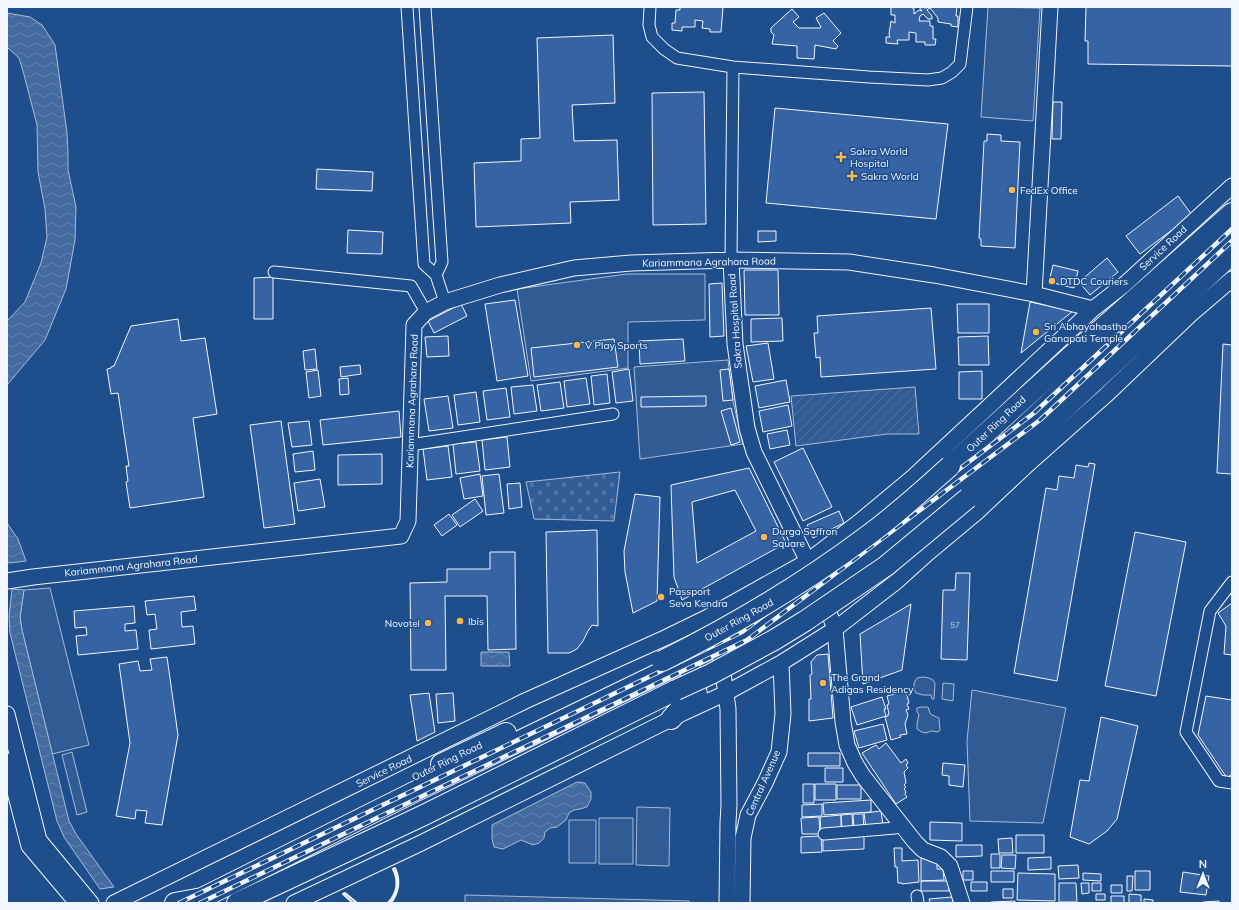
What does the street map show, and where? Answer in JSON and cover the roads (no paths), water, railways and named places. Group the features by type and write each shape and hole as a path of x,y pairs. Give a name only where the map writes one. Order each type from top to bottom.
{"highway":[{"name":"Outer Ring Road","path":"164,903 473,748 658,652 726,628 788,591 868,536 950,466 1075,352 1232,213"},
{"path":"175,903 202,898 414,792 687,661 757,626 820,590 927,511 977,470 1215,250 1220,245 1232,224"},
{"path":"238,903 422,816 711,674 774,640 811,617 886,566 968,498 1232,254"},
{"path":"671,719 681,708 697,695 687,661"}],"street":[{"path":"407,7 424,264 436,275 445,302"},
{"path":"424,7 442,262 436,275"},
{"path":"650,7 649,25 652,37 664,49 677,58 733,66 928,80 942,78 952,72 960,64 967,7"},
{"path":"1034,294 1050,7"},
{"name":"Sakra Hospital Road","path":"733,66 731,260 735,344 746,428 754,452 808,561 834,629 846,745 863,776 915,842 923,850 941,857 950,866 962,903"},
{"name":"Service Road","path":"114,903 525,701 658,652 706,618 808,561 859,522 903,485 1093,309 1125,284 1232,186"},
{"name":"Kariammana Agrahara Road","path":"7,581 401,536 408,521 414,325 426,312 445,302 500,284 574,268 631,263 731,260 850,262 934,275 1034,294 1093,309"},
{"path":"274,272 411,286 426,312"},
{"path":"294,903 419,844 726,693 782,663 834,629 897,581 976,513 1105,396 1191,314 1232,279"},
{"path":"410,445 613,414"},
{"path":"903,485 949,535"},
{"path":"1232,582 1210,611 1186,732 1219,781 1232,783"},
{"name":"Central Avenue","path":"706,618 719,645 726,693 729,770 727,903"},
{"name":"Central Avenue","path":"742,903 743,838 748,815 779,752 783,714 782,663"},
{"path":"7,714 12,759 29,846 77,903"},
{"path":"12,759 39,840 91,903"},
{"path":"824,834 895,828 901,824"}],"water":[{"path":"7,13 30,17 42,25 55,45 67,133 68,170 76,207 75,240 66,289 45,340 7,385 7,321 25,302 41,263 47,237 45,209 38,172 37,125 19,58 7,47"},
{"path":"7,523 18,539 26,561 9,563 7,560"},
{"path":"12,589 24,590 20,617 22,630 69,821 76,834 114,887 100,889 64,837 57,821 10,633 9,617"},
{"path":"481,652 509,652 510,666 481,666"},
{"path":"577,782 585,783 591,792 591,799 587,807 574,810 569,813 566,820 557,827 550,828 545,832 544,838 539,843 533,845 521,840 503,849 494,847 492,839 492,825"}],"railway":[{"path":"179,903 742,632 1034,413 1232,229"},
{"path":"200,903 747,640 1040,420 1232,241"}],"place":[{"name":"Sakra World Hospital","path":"841,157"},
{"name":"Sakra World","path":"852,176"},
{"name":"FedEx Office","path":"1012,190"},
{"name":"DTDC Couriers","path":"1052,281"},
{"name":"Sri Abhayahastha Ganapati Temple","path":"1036,332"},
{"name":"V Play Sports","path":"577,345"},
{"name":"Durga Saffron Square","path":"764,537"},
{"name":"Passport Seva Kendra","path":"661,597"},
{"name":"Ibis","path":"460,621"},
{"name":"Novotel","path":"428,623"},
{"name":"The Grand Adigas Residency","path":"823,683"}]}
